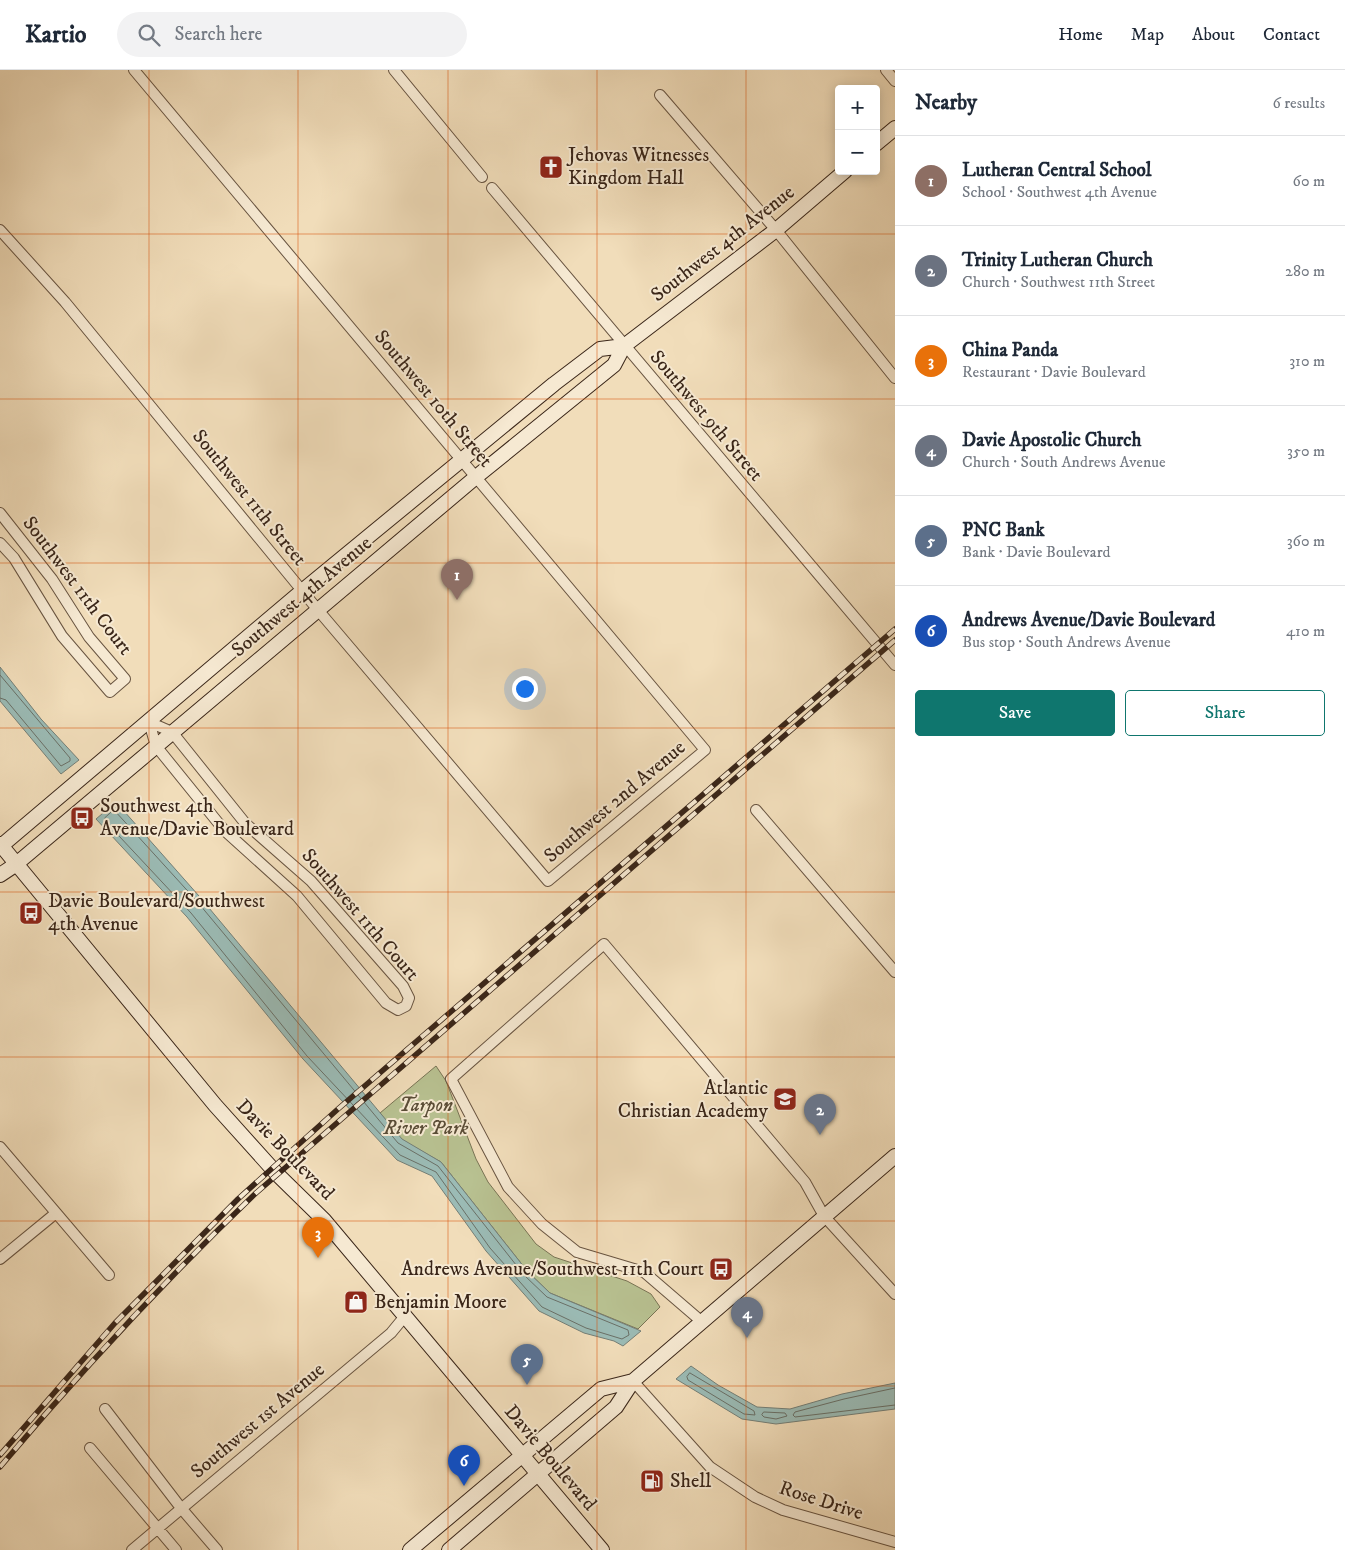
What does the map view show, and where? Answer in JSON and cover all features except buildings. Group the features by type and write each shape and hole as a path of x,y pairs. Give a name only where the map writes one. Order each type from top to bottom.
{"main road":[{"path":"880,141 895,128"},
{"name":"Southwest 4th Avenue","path":"0,875 476,477 614,365 624,346 776,230 840,175"},
{"name":"Southwest 4th Avenue","path":"0,846 302,591 600,349 624,346"},
{"name":"Davie Boulevard","path":"0,846 215,1105 278,1174 324,1220 602,1550"},
{"path":"449,1550 616,1407 633,1381 895,1156"},
{"path":"410,1550 523,1457 601,1389 633,1381"}],"street":[{"name":"Southwest 10th Street","path":"134,70 705,750"},
{"path":"394,70 482,177"},
{"path":"886,70 895,81"},
{"path":"660,95 776,230 895,378"},
{"name":"Southwest 9th Street","path":"492,188 895,665"},
{"name":"Southwest 11th Street","path":"0,230 65,302 302,591 548,881"},
{"name":"Southwest 11th Court","path":"0,513 52,579 89,637 125,679 110,692 62,636 14,558 0,543"},
{"name":"Southwest 11th Court","path":"149,722 172,732 245,823 306,876 403,986 409,998 406,1006 398,1010 386,1003 297,896 224,830 156,746 149,722"},
{"name":"Southwest 2nd Avenue","path":"548,881 705,750"},
{"path":"756,810 895,972"},
{"path":"701,1321 644,1272 577,1252 542,1224 508,1188 451,1079 604,944 805,1182 824,1216 895,1294"},
{"path":"0,1147 108,1275"},
{"path":"0,1260 56,1213"},
{"name":"Southwest 1st Avenue","path":"132,1550 391,1333 405,1316"},
{"name":"Rose Drive","path":"633,1381 710,1467 756,1497 783,1510 892,1545"},
{"path":"105,1409 181,1508 217,1550"},
{"path":"90,1448 176,1550"}],"green space":[{"name":"Tarpon River Park","path":"436,1066 446,1081 476,1159 488,1182 536,1244 554,1257 627,1281 651,1294 660,1307 638,1329 550,1293 528,1272 441,1162 402,1140 380,1113"}],"water":[{"path":"0,667 41,719 79,760 61,774 0,701"},
{"path":"116,802 199,896 402,1139 441,1162 528,1272 550,1293 641,1331 623,1346 614,1341 584,1333 539,1311 486,1251 432,1176 397,1160 303,1059 187,917 96,819"},
{"path":"691,1366 718,1385 757,1407 790,1409 842,1394 895,1383 895,1409 776,1424 742,1419 676,1379"}],"railway":[{"path":"0,1455 115,1323 238,1199 338,1109 895,629"},
{"path":"0,1467 124,1327 256,1193 895,640"}],"place":[{"name":"Jehovas Witnesses Kingdom Hall","path":"551,167"},
{"name":"Lutheran Central School","path":"457,600"},
{"name":"Southwest 4th Avenue/Davie Boulevard","path":"82,818"},
{"name":"Davie Boulevard/Southwest 4th Avenue","path":"31,913"},
{"name":"Atlantic Christian Academy","path":"785,1099"},
{"name":"Trinity Lutheran Church","path":"820,1135"},
{"name":"China Panda","path":"318,1258"},
{"name":"Andrews Avenue/Southwest 11th Court","path":"721,1269"},
{"name":"Benjamin Moore","path":"356,1302"},
{"name":"Davie Apostolic Church","path":"747,1338"},
{"name":"PNC Bank","path":"527,1385"},
{"name":"Shell","path":"652,1481"},
{"name":"Andrews Avenue/Davie Boulevard","path":"464,1486"}]}
